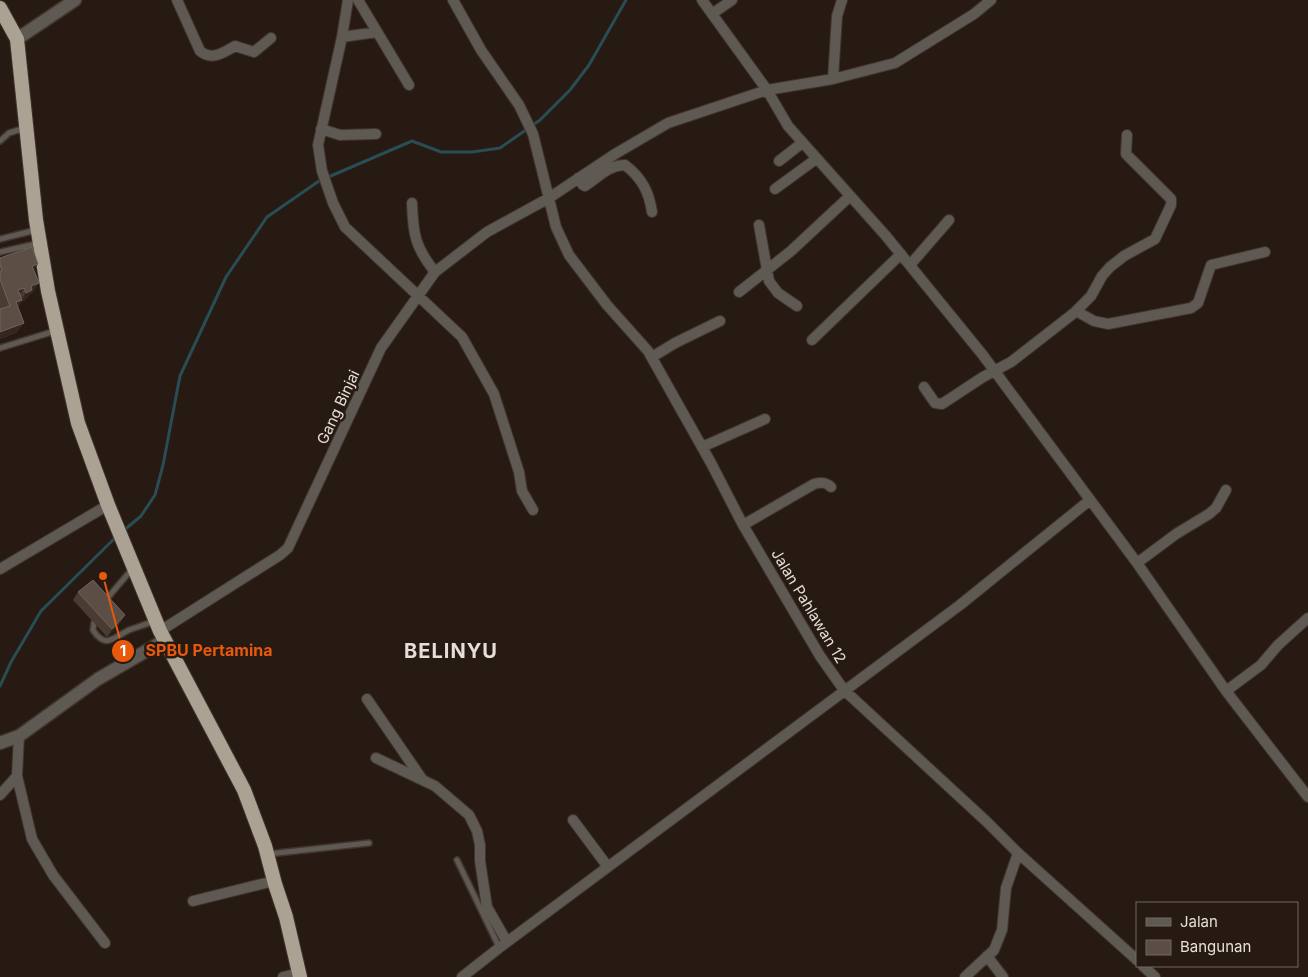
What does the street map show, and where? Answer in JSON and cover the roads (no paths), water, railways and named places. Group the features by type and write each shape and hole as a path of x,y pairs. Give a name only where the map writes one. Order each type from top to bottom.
{"highway":[{"path":"0,8 17,39 39,236 48,291 78,423 116,527 160,631 244,790 267,854 286,917 299,975"}],"street":[{"path":"17,39 76,0"},
{"path":"177,0 200,51 206,55 220,55 234,46 254,52 271,38"},
{"path":"348,0 342,37 318,145 322,172 333,203 345,227 462,337 494,394 519,472 522,491 533,510"},
{"path":"358,0 409,85"},
{"name":"Jalan Pahlawan 12","path":"453,0 481,50 519,105 534,134 556,228 569,256 607,305 652,357 743,525 820,656 844,690 1018,853 1136,959"},
{"path":"702,0 767,90 788,126 901,254 994,372 1137,563 1226,691 1308,797"},
{"path":"712,14 732,0"},
{"path":"833,79 837,16 842,0"},
{"name":"Gang Binjai","path":"160,631 280,556 288,548 381,348 435,272 487,232 549,198 614,154 668,123 767,90 833,79 895,63 974,14 991,0"},
{"path":"342,37 377,32"},
{"path":"322,129 340,135 376,134"},
{"path":"924,387 934,403 942,404 983,377 1011,362 1076,311 1091,296 1102,276 1110,267 1124,256 1155,239 1171,205 1171,199 1126,154 1126,135"},
{"path":"779,161 802,143"},
{"path":"775,189 816,159"},
{"path":"578,178 585,186 607,170 618,165 625,165 645,186 649,195 652,212"},
{"path":"739,292 791,251 850,196"},
{"path":"412,203 416,242 425,260 435,272"},
{"path":"910,266 949,220"},
{"path":"758,226 772,288 797,306"},
{"path":"1076,311 1094,321 1108,324 1191,308 1198,303 1211,265 1266,252"},
{"path":"812,340 901,254"},
{"path":"652,357 676,342 720,321"},
{"path":"702,447 765,419"},
{"path":"743,525 814,484 821,482 831,487"},
{"path":"1137,563 1176,534 1210,514 1216,508 1226,490"},
{"path":"462,977 960,605 1090,500"},
{"path":"0,569 108,505"},
{"path":"1226,691 1261,665 1278,645 1308,618"},
{"path":"0,743 19,736 98,680 160,631"},
{"path":"367,699 422,780"},
{"path":"19,736 17,776 32,839 53,875 105,943"},
{"path":"376,758 435,786 469,815 477,831 480,845 480,862 487,907 503,945"},
{"path":"0,795 17,776"},
{"path":"573,820 608,867"},
{"path":"965,977 994,950 1002,930 1006,888 1018,853"},
{"path":"193,901 274,881"},
{"path":"987,956 1003,977"},
{"path":"1144,967 1155,977"},
{"path":"283,977 299,975"}],"lane":[{"path":"0,140 9,133 26,128"},
{"path":"0,239 39,236"},
{"path":"0,252 39,236"},
{"path":"0,348 58,330"},
{"path":"103,604 133,568"},
{"path":"94,623 93,630 97,637 107,641 114,640 128,631 160,631"},
{"path":"267,854 370,842"},
{"path":"457,860 503,945"}],"waterway":[{"path":"123,531 141,516 155,495 163,465 180,376 226,277 267,217 319,181 412,141 441,152 472,152 500,148 540,120 570,90 589,65 626,0"},
{"path":"0,686 11,662 41,611 116,537"}],"place":[{"name":"SPBU Pertamina","path":"103,576"}],"district":[{"name":"BELINYU","path":"451,651"}]}
